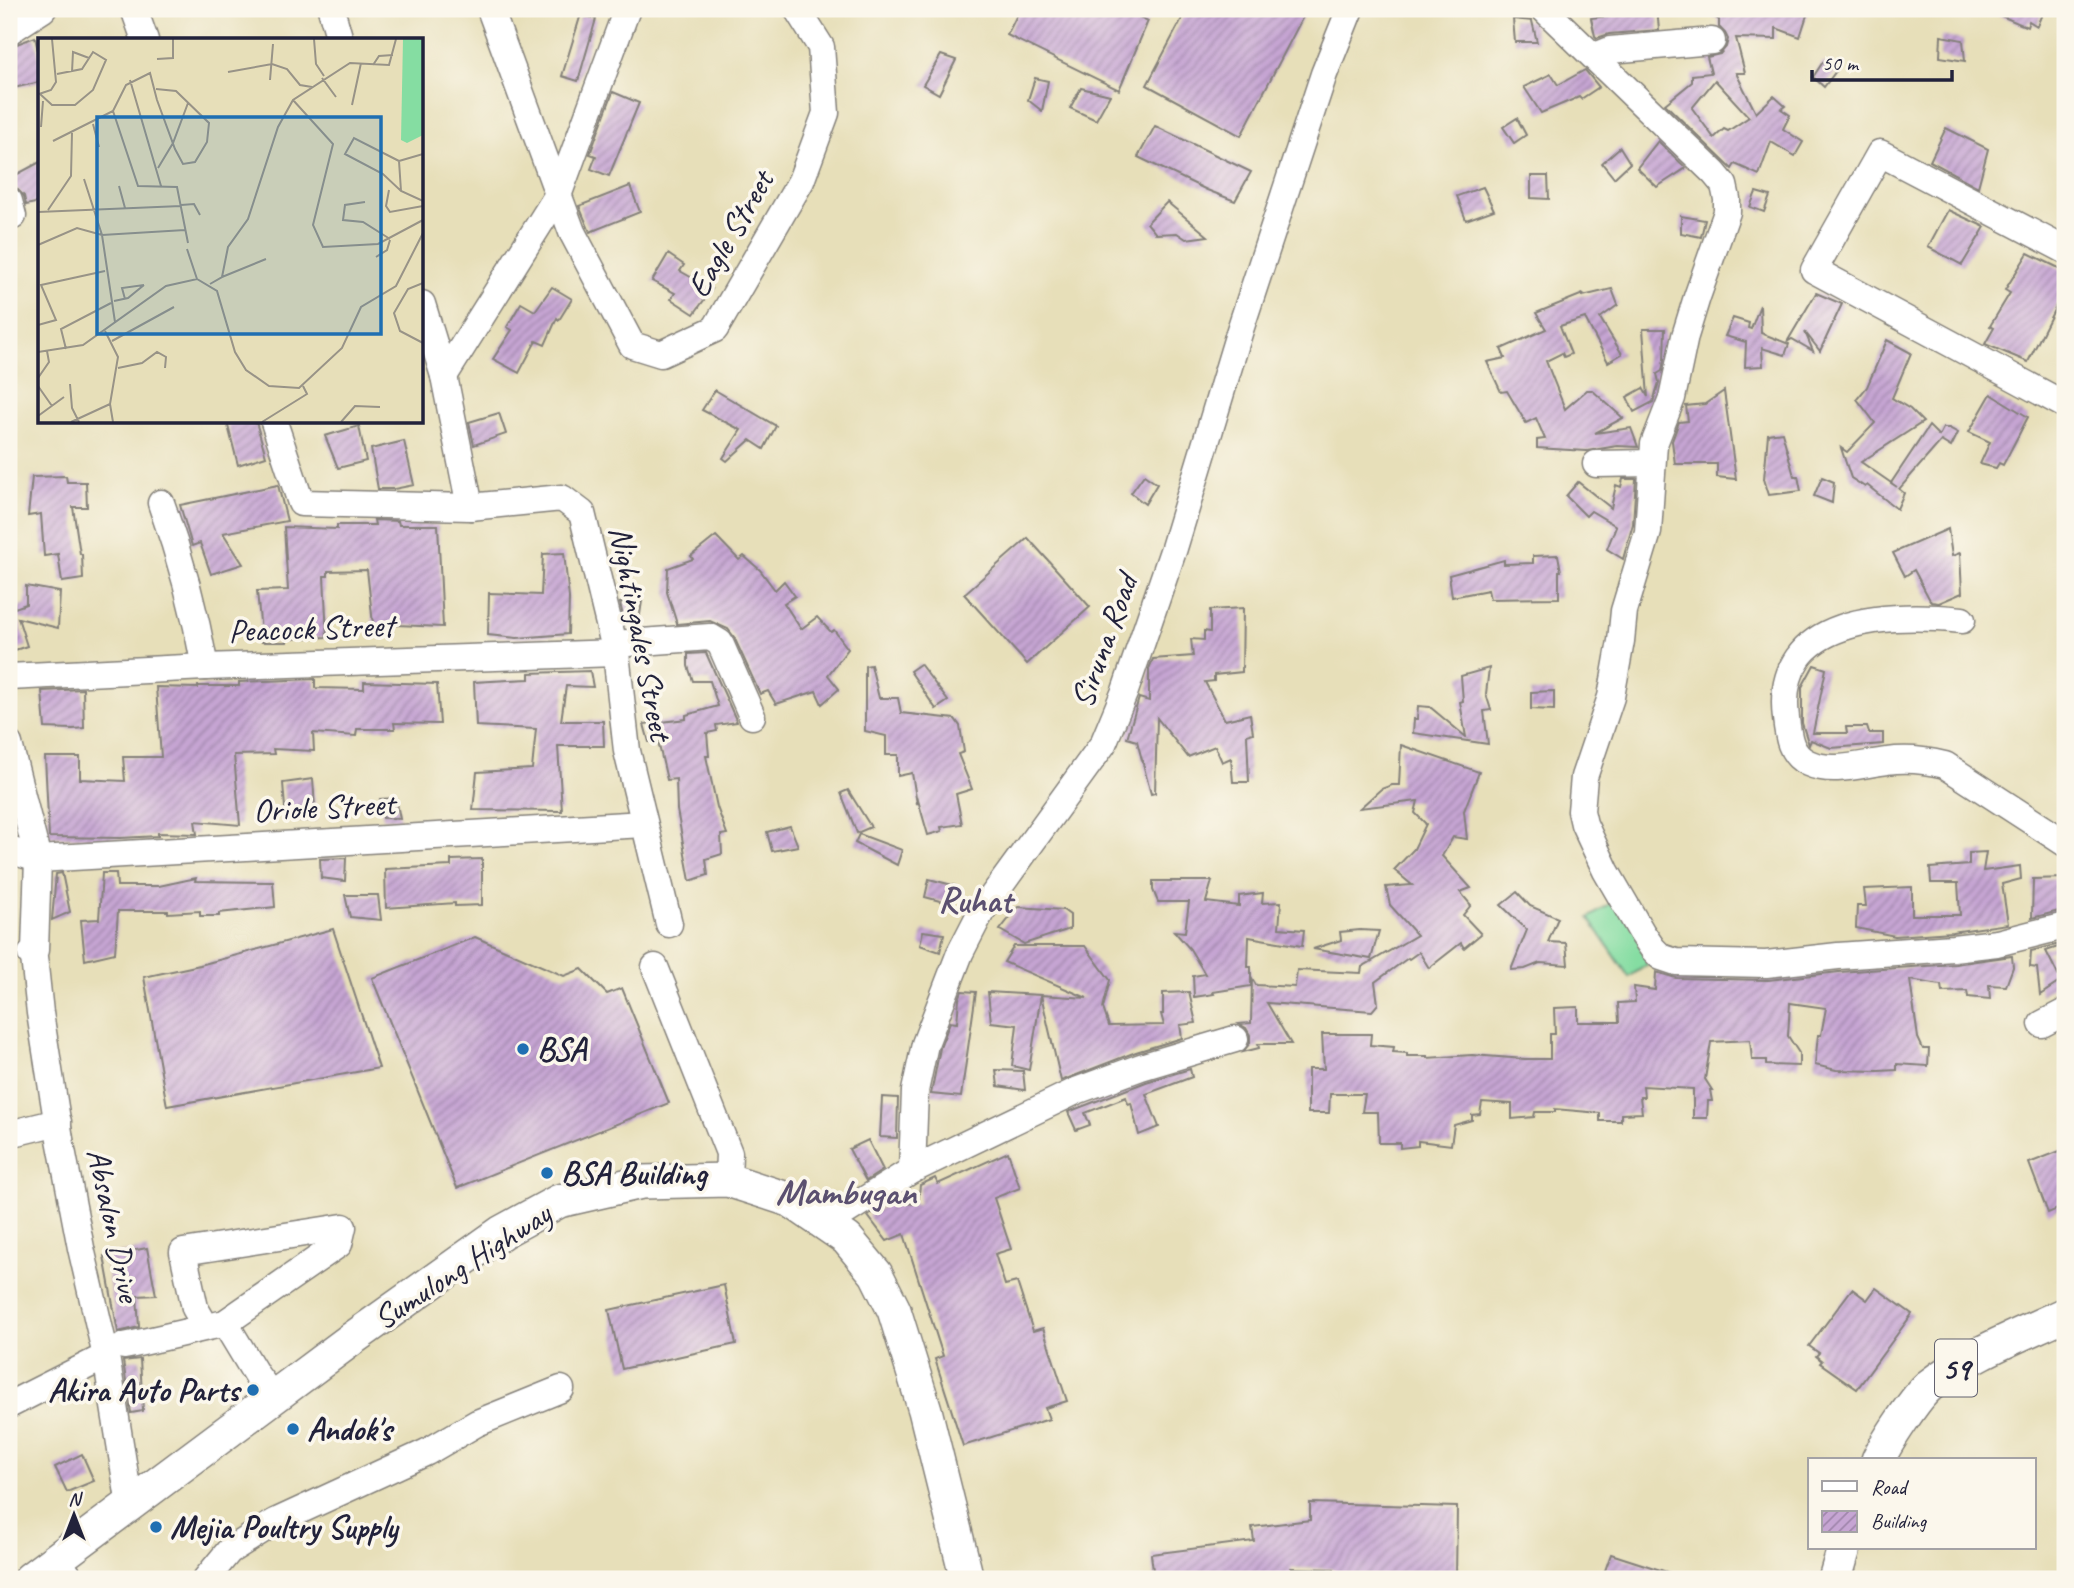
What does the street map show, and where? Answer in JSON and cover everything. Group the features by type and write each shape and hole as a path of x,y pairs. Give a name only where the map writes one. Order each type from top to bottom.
{"main road":[{"name":"Sumulong Highway","path":"30,1579 64,1570 130,1506 274,1397 502,1232 559,1201 642,1182 728,1180 790,1200 847,1239 876,1274 894,1310 925,1410 967,1579"},
{"name":"59","path":"1879,1458 1928,1386 1968,1360 2065,1314"},
{"path":"1835,1579 1843,1550"}],"street":[{"path":"9,31 43,9"},
{"path":"134,9 144,38"},
{"path":"331,9 339,38"},
{"name":"Eagle Street","path":"490,9 572,232 632,345 661,354 716,329 801,181 826,113 821,47 797,9"},
{"path":"444,376 559,193 627,9"},
{"name":"Siruna Road","path":"912,1170 915,1091 925,1044 960,953 981,912 1103,744 1125,691 1174,548 1240,330 1324,74 1350,9"},
{"path":"1544,9 1714,173 1724,185 1727,199 1727,212 1693,310 1672,398 1657,434 1652,463 1648,532 1624,611 1611,697 1584,777 1581,811 1584,824 1606,871 1653,949 1661,957 1676,962 1766,964 1997,943 2065,926"},
{"path":"1595,56 1610,50 1712,41"},
{"path":"2065,250 1880,153 1814,270 2065,405"},
{"path":"424,311 444,376 470,507"},
{"name":"Nightingales Street","path":"275,424 301,503 470,507 562,498 582,513 615,649 627,751 668,924"},
{"path":"1596,464 1652,463"},
{"path":"161,503 199,631 205,667"},
{"path":"1962,620 1901,616 1877,618 1857,622 1809,645 1792,665 1785,686 1788,736 1795,753 1806,763 1822,768 1908,760 1925,760 1945,765 2065,843"},
{"name":"Peacock Street","path":"9,677 615,649 710,637 720,643 752,716"},
{"name":"Absalon Drive","path":"9,744 38,859 34,954 40,1013 81,1248 115,1351 130,1506"},
{"name":"Oriole Street","path":"9,850 38,859 644,824"},
{"path":"656,967 729,1153 728,1180"},
{"path":"826,1224 912,1170 1076,1091 1141,1067 1235,1039"},
{"path":"9,1134 58,1122"},
{"path":"9,1405 115,1351 215,1325 340,1244 343,1227 183,1252 195,1308 215,1325 274,1397"},
{"path":"206,1579 229,1551 275,1522 427,1452 477,1423 561,1389"}],"green space":[{"path":"1617,899 1657,958 1629,977 1589,918"}],"building":[{"path":"1020,9 1124,9 1148,21 1119,90 1007,35"},
{"path":"1187,9 1307,9 1241,136 1147,85"},
{"path":"1641,9 1657,9 1659,30 1609,34 1597,38 1595,36 1591,18 1626,14"},
{"path":"1704,9 1808,12 1800,37 1776,28 1776,39 1736,38 1745,73 1736,73 1756,113 1774,96 1785,106 1781,109 1790,115 1783,129 1803,142 1795,156 1771,142 1759,175 1735,164 1732,169 1665,104 1692,82 1692,75 1711,73 1707,57 1720,54 1728,39 1719,27 1719,20","holes":["1715,80 1749,117 1728,131 1724,129 1714,138 1692,108"]},
{"path":"1985,9 2044,9 2037,26 2029,21 2027,27"},
{"path":"581,14 596,19 578,81 562,76"},
{"path":"1513,19 1532,21 1537,42 1515,42"},
{"path":"1941,36 1963,40 1965,61 1940,57"},
{"path":"35,37 38,82 9,89 9,47"},
{"path":"941,55 956,60 939,94 923,85"},
{"path":"1823,62 1836,71 1824,87 1813,77"},
{"path":"1585,70 1599,87 1581,99 1579,97 1541,113 1524,87 1551,74 1558,85"},
{"path":"1035,78 1048,81 1042,111 1028,100"},
{"path":"1081,88 1110,95 1096,120 1070,108"},
{"path":"613,92 639,103 609,176 591,169 596,156 590,154"},
{"path":"1517,118 1526,135 1514,143 1503,127"},
{"path":"1155,126 1251,172 1235,201 1138,157"},
{"path":"1946,128 1988,149 1978,187 1930,161"},
{"path":"1658,141 1686,168 1657,187 1637,168"},
{"path":"1620,147 1630,163 1614,178 1602,163"},
{"path":"38,163 38,202 26,205 24,196 15,187 12,177"},
{"path":"1531,176 1548,176 1549,199 1531,198"},
{"path":"630,186 640,212 590,232 579,206"},
{"path":"1483,187 1494,210 1466,220 1457,196"},
{"path":"1756,192 1770,196 1764,212 1750,207"},
{"path":"1167,202 1208,236 1186,239 1177,233 1156,234 1147,223"},
{"path":"1948,210 1985,227 1962,265 1928,247"},
{"path":"1681,216 1705,220 1701,237 1681,233"},
{"path":"2028,253 2065,271 2065,288 2028,362 1985,344 1994,328 1990,326 2010,293 2005,290"},
{"path":"668,254 684,265 680,271 712,289 694,314 671,299 675,293 652,281"},
{"path":"552,287 572,299 559,320 557,318 545,345 536,341 519,373 493,359 512,330 507,327 521,303 535,311"},
{"path":"1612,289 1618,305 1600,318 1622,354 1608,362 1585,318 1560,326 1571,354 1564,357 1562,353 1546,361 1565,409 1587,390 1592,390 1623,418 1595,433 1631,428 1638,447 1617,446 1587,451 1537,448 1537,440 1545,439 1536,418 1526,423 1507,391 1501,392 1487,362 1505,358 1501,349 1546,329 1536,313 1583,294"},
{"path":"1816,293 1842,304 1820,351 1805,332 1813,351 1792,339 1787,342"},
{"path":"1760,305 1761,333 1789,344 1785,355 1762,348 1763,366 1745,367 1746,342 1725,336 1733,318 1749,323 1748,328 1751,329"},
{"path":"1643,329 1665,329 1664,360 1662,371 1657,374 1659,382 1653,402 1634,412 1627,397 1643,388 1648,397"},
{"path":"1887,340 1911,353 1892,398 1910,409 1923,422 1861,462 1891,483 1929,426 1939,436 1943,428 1958,433 1951,447 1941,441 1899,489 1904,493 1897,509 1867,485 1865,487 1851,478 1841,448 1847,452 1875,423 1857,399 1867,387"},
{"path":"715,390 776,426 764,449 750,440 727,461 723,458 741,430 702,410"},
{"path":"1724,391 1736,479 1717,477 1717,464 1675,464 1672,441 1679,422 1688,421 1686,406 1705,404"},
{"path":"1991,394 2028,417 2003,465 1999,463 1996,468 1980,464 1990,442 1969,432"},
{"path":"499,413 506,434 474,445 469,422"},
{"path":"228,424 257,424 266,456 238,465"},
{"path":"359,426 366,461 338,468 325,436"},
{"path":"1782,432 1801,491 1769,495 1764,479 1768,434"},
{"path":"404,441 414,485 378,489 371,449"},
{"path":"1144,475 1157,484 1145,504 1131,493"},
{"path":"66,476 67,482 86,482 87,507 73,507 82,554 83,579 62,582 58,554 44,556 41,514 28,516 32,477"},
{"path":"1822,477 1834,482 1832,503 1814,496"},
{"path":"1623,479 1636,479 1633,524 1623,559 1607,549 1616,526 1591,511 1586,516 1566,496 1578,482 1611,508 1616,485 1621,487"},
{"path":"278,485 287,521 223,533 243,564 211,574 200,543 192,546 180,505"},
{"path":"374,520 398,521 399,525 438,525 443,627 373,624 367,570 328,571 328,576 324,576 327,637 262,642 257,591 288,590 284,527 337,529 337,525 375,525"},
{"path":"1948,529 1952,556 1960,553 1962,593 1939,603 1931,602 1914,570 1905,576 1893,553"},
{"path":"716,536 739,560 744,556 760,570 775,590 784,581 795,596 784,603 801,629 817,617 831,632 834,630 848,649 828,675 839,689 822,704 816,691 776,704 768,691 760,694 728,629 710,621 677,624 667,592 668,568 693,559 691,556"},
{"path":"1028,538 1090,607 1027,664 964,594"},
{"path":"564,553 569,598 568,634 517,638 488,635 489,593 541,595 543,554"},
{"path":"1558,555 1561,571 1559,598 1490,599 1488,590 1452,597 1449,575 1504,560 1504,564 1533,563 1533,556"},
{"path":"26,586 60,592 58,628 18,618 27,646 9,652 9,600 12,600 15,608 26,604"},
{"path":"642,601 639,621 624,620 620,603"},
{"path":"1243,608 1242,672 1214,675 1214,681 1205,682 1225,720 1250,714 1253,733 1247,735 1249,782 1233,782 1231,758 1222,762 1215,746 1188,757 1157,718 1155,793 1151,794 1137,741 1127,738 1139,698 1149,701 1149,669 1153,659 1193,656 1191,639 1204,640 1204,631 1210,632 1210,610"},
{"path":"706,653 737,722 716,725 717,731 707,733 709,756 706,756 717,807 727,834 721,835 722,854 706,859 708,875 690,881 677,810 676,779 667,780 658,741 649,742 644,724 686,719 686,715 718,706 710,681 693,681 688,666 688,654"},
{"path":"920,664 948,701 936,709 910,671"},
{"path":"871,665 879,698 898,698 901,713 955,719 960,726 964,752 958,754 972,789 956,794 962,824 941,827 942,831 928,835 918,800 917,804 912,773 898,776 898,755 886,755 886,736 865,731 865,666"},
{"path":"1814,665 1826,669 1813,733 1847,733 1846,727 1867,727 1869,733 1883,733 1883,744 1831,748 1811,740 1809,745 1802,723 1802,687"},
{"path":"1489,668 1486,694 1491,710 1484,711 1488,744 1413,733 1418,706 1430,707 1466,737 1460,702 1463,701 1461,676"},
{"path":"590,671 593,687 566,686 561,721 603,721 604,746 558,746 562,811 473,810 477,772 532,769 536,729 476,726 474,682 529,679 529,673"},
{"path":"315,679 315,688 364,689 364,682 437,684 440,724 394,723 395,729 357,729 356,736 313,733 314,751 273,749 274,754 234,755 240,825 195,821 197,834 158,833 158,836 120,838 49,837 45,757 80,757 80,779 125,781 123,757 161,757 156,687 239,686 239,682"},
{"path":"83,689 84,728 45,728 42,691"},
{"path":"1554,691 1554,710 1531,709 1531,692"},
{"path":"1401,745 1479,772 1464,811 1467,839 1453,837 1442,856 1471,888 1460,892 1471,905 1463,915 1481,934 1464,948 1461,943 1429,968 1419,952 1408,958 1375,982 1378,1004 1372,1011 1267,1003 1291,1044 1258,1044 1259,1048 1243,1052 1250,1043 1250,1035 1246,1028 1239,1024 1251,1023 1252,978 1256,985 1295,987 1297,970 1361,973 1362,967 1417,935 1390,905 1386,887 1412,885 1394,870 1414,849 1426,824 1415,813 1418,801 1360,808 1381,789 1399,785"},
{"path":"313,779 316,821 286,820 283,783"},
{"path":"848,790 871,827 857,833 841,793"},
{"path":"396,798 400,819 383,818 380,799"},
{"path":"790,826 798,846 772,851 767,832"},
{"path":"859,834 902,850 897,865 855,843"},
{"path":"1986,852 1983,871 2020,866 2021,879 2002,884 2008,924 1895,936 1856,928 1857,906 1866,906 1864,889 1912,887 1912,915 1960,915 1958,883 1931,883 1930,868 1969,865 1969,853"},
{"path":"346,858 345,881 321,878 320,859"},
{"path":"482,859 482,905 455,906 455,903 386,908 385,869 451,866 451,860"},
{"path":"62,873 70,912 52,920 56,874"},
{"path":"102,873 116,873 117,886 159,886 196,878 195,881 273,882 275,907 219,913 219,916 200,916 200,911 118,911 115,953 85,960 81,920 99,919"},
{"path":"2065,878 2065,895 2058,904 2059,911 2032,918 2033,879"},
{"path":"929,879 956,886 951,904 925,897"},
{"path":"1153,881 1212,881 1206,902 1239,906 1239,896 1263,893 1262,903 1281,902 1279,928 1304,930 1302,946 1249,937 1248,967 1251,967 1251,986 1194,997 1193,976 1205,974 1190,949 1174,931 1185,932 1189,902 1158,902"},
{"path":"1517,892 1530,906 1558,918 1548,942 1566,943 1568,965 1540,963 1525,969 1511,970 1527,930 1501,905"},
{"path":"345,895 378,895 381,920 350,917"},
{"path":"1018,907 1063,910 1070,915 1070,929 1024,944 1000,930"},
{"path":"333,929 379,1068 167,1106 144,977 200,965"},
{"path":"923,931 944,934 940,952 920,945"},
{"path":"1379,931 1371,959 1313,949 1341,940 1340,932"},
{"name":"BSA","path":"475,937 564,976 582,969 607,994 622,988 669,1103 457,1188 372,978"},
{"path":"2064,943 2046,951 2061,981 2040,995 2037,968 2030,967 2031,951"},
{"path":"1014,946 1085,946 1110,980 1103,1008 1109,1026 1164,1025 1161,1014 1163,993 1189,992 1196,1023 1180,1025 1182,1038 1136,1052 1061,1081 1041,995 1087,998 1004,962"},
{"path":"2012,956 2013,967 2006,986 1989,985 1990,999 1968,997 1967,991 1942,992 1941,985 1910,980 1918,1038 1923,1049 1929,1049 1928,1066 1897,1064 1897,1070 1878,1071 1836,1070 1815,1065 1818,1035 1821,1035 1826,1008 1790,1003 1788,1036 1799,1053 1799,1066 1766,1065 1766,1060 1752,1060 1750,1040 1711,1042 1705,1079 1712,1090 1712,1101 1708,1101 1707,1118 1693,1118 1693,1089 1643,1086 1644,1097 1640,1097 1642,1113 1621,1114 1621,1121 1600,1121 1600,1113 1555,1109 1555,1112 1535,1112 1534,1117 1512,1119 1512,1104 1482,1102 1480,1114 1472,1115 1472,1120 1454,1125 1451,1145 1418,1141 1418,1146 1400,1148 1400,1143 1379,1143 1378,1112 1362,1112 1365,1094 1330,1094 1329,1113 1308,1113 1308,1069 1324,1069 1322,1034 1371,1034 1370,1045 1394,1047 1393,1052 1407,1053 1407,1056 1427,1058 1472,1055 1550,1059 1550,1034 1555,1034 1554,1008 1578,1007 1578,1022 1619,1022 1618,1003 1635,1002 1634,987 1655,990 1656,972 1676,978 1768,980 1955,964"},
{"path":"962,991 976,992 961,1097 931,1094 940,1048 950,1022 957,1023"},
{"path":"988,992 1041,995 1029,1070 1012,1066 1017,1025 991,1022"},
{"path":"1190,1069 1192,1077 1146,1094 1159,1127 1139,1135 1131,1103 1128,1104 1126,1097 1085,1113 1090,1125 1076,1130 1068,1112 1146,1082"},
{"path":"996,1070 1023,1071 1025,1090 998,1086"},
{"path":"882,1097 898,1098 897,1138 880,1137"},
{"path":"868,1140 883,1170 866,1181 849,1149"},
{"path":"2065,1149 2065,1206 2048,1213 2029,1163"},
{"path":"1008,1152 1020,1188 994,1198 1011,1249 995,1254 1005,1285 1017,1282 1033,1331 1043,1328 1067,1401 1045,1408 1049,1419 963,1446 935,1359 943,1356 904,1234 887,1241 868,1216 900,1196 900,1203 918,1204 920,1185 935,1178 938,1184"},
{"path":"147,1248 156,1295 137,1296 139,1327 118,1332 104,1256"},
{"path":"724,1285 736,1344 622,1369 609,1310"},
{"path":"1876,1288 1912,1314 1857,1389 1820,1363 1822,1361 1816,1356 1819,1353 1809,1346 1852,1289 1867,1300"},
{"path":"140,1359 143,1411 131,1413 123,1361"},
{"path":"82,1454 94,1481 67,1492 55,1467"},
{"path":"1310,1503 1457,1507 1456,1579 1334,1579 1334,1569 1291,1568 1293,1579 1154,1579 1151,1554 1254,1541 1252,1527 1310,1520"},
{"path":"1611,1554 1679,1576 1678,1579 1602,1579"}],"place":[{"name":"BSA","path":"523,1049"},
{"name":"BSA Building","path":"547,1173"},
{"name":"Akira Auto Parts","path":"253,1390"},
{"name":"Andok's","path":"293,1429"},
{"name":"Mejia Poultry Supply","path":"156,1527"}],"district":[{"name":"Ruhat","path":"975,900"},
{"name":"Mambugan","path":"846,1191"}]}
